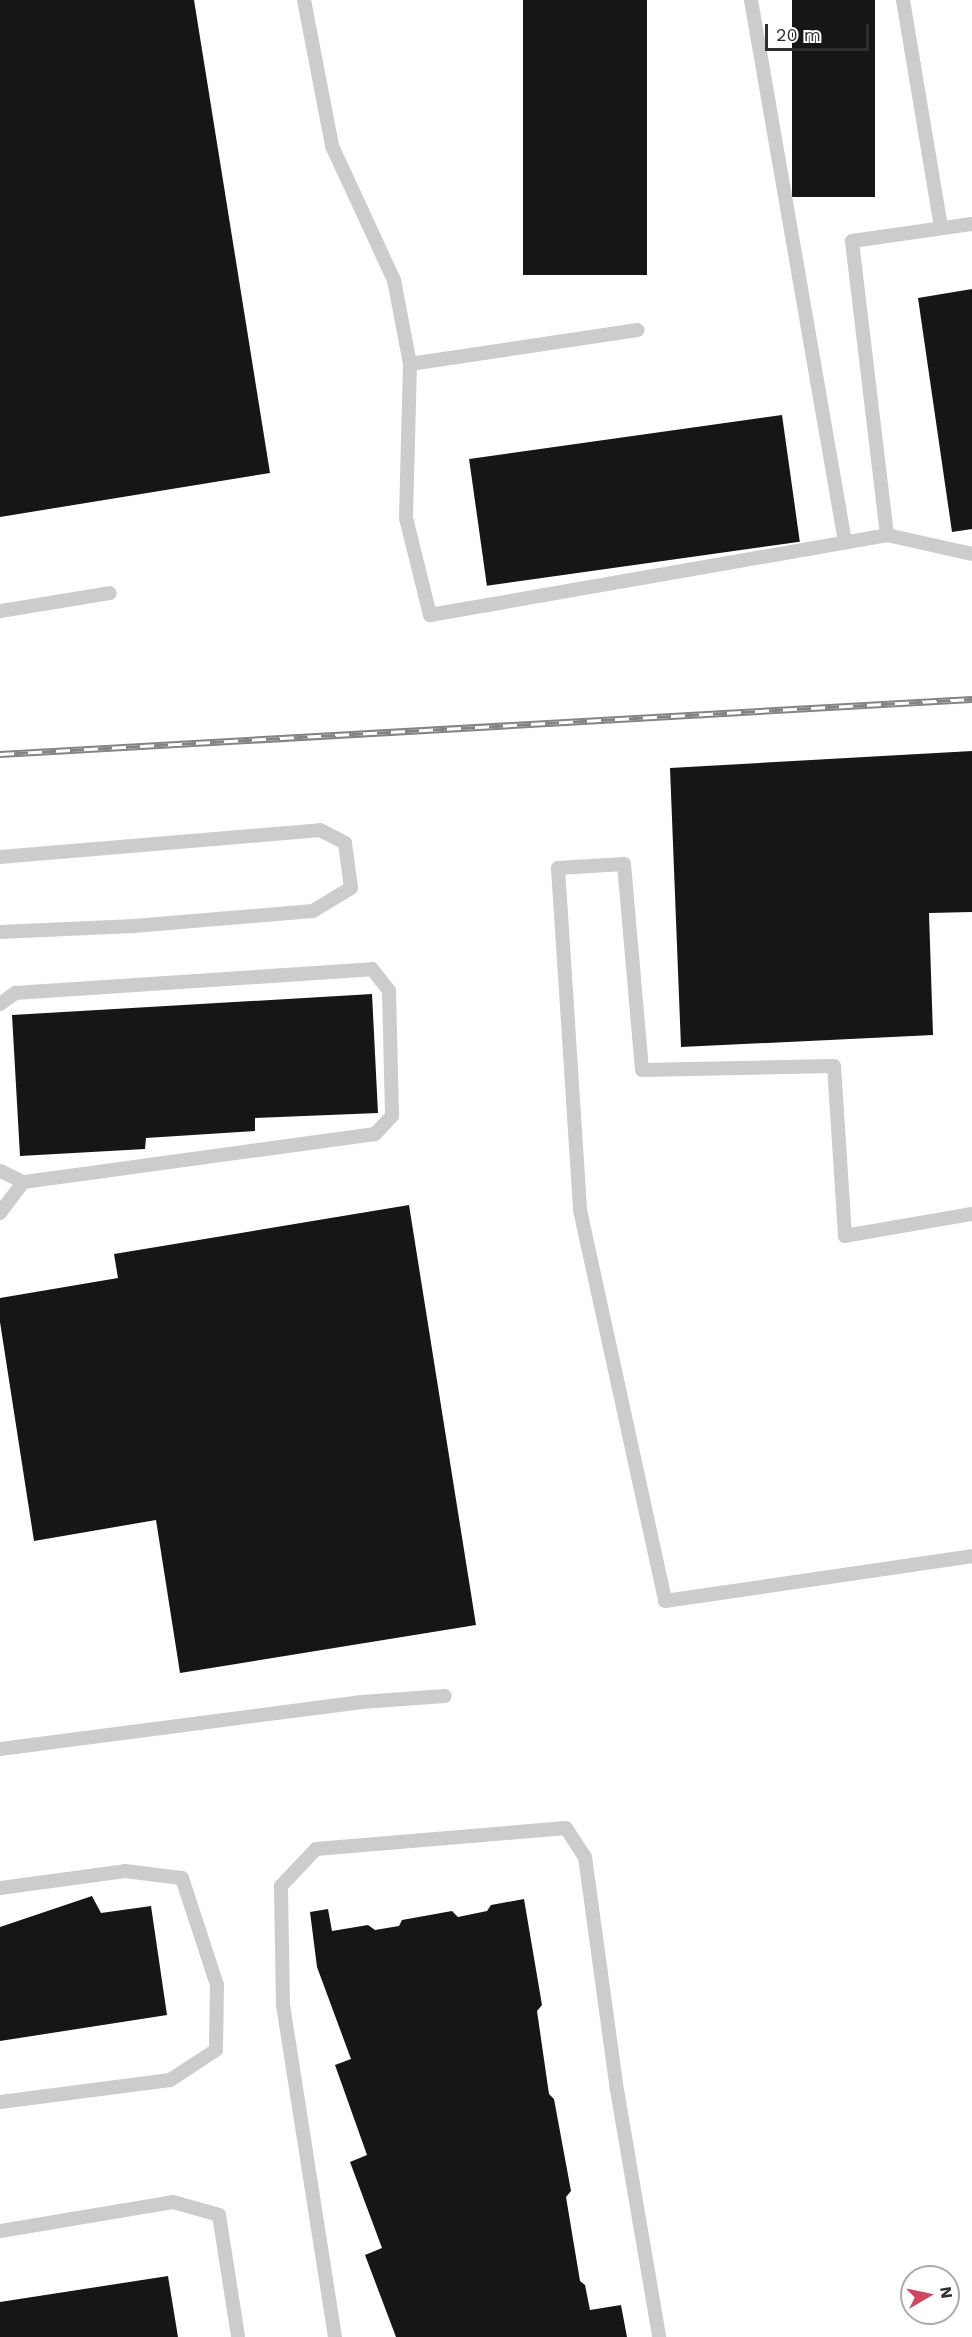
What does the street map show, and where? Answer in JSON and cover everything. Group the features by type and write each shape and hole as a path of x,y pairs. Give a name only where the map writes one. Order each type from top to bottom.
{"lane":[{"path":"304,0 332,146 394,280 410,364 406,518 430,615 887,535 972,554"},
{"path":"751,0 845,542"},
{"path":"903,0 941,228"},
{"path":"887,535 852,241 972,224"},
{"path":"410,364 638,330"},
{"path":"0,611 110,593"},
{"path":"0,856 320,830 345,843 351,888 313,911 134,926 0,932"},
{"path":"972,1214 845,1236 834,1066 642,1070 624,864 558,868 580,1210 665,1601 972,1556"},
{"path":"0,1004 15,993 372,969 389,991 392,1116 375,1134 23,1182 0,1171"},
{"path":"0,1213 23,1182"},
{"path":"0,1749 362,1702 445,1696"},
{"path":"335,2337 283,2006 281,1886 316,1849 566,1828 585,1857 617,2090 659,2337"},
{"path":"0,1888 125,1871 182,1878 217,1984 216,2050 170,2079 0,2102"},
{"path":"0,2231 172,2202 219,2215 238,2337"}],"building":[{"path":"0,0 194,0 270,473 0,517"},
{"path":"523,0 647,0 647,275 523,275"},
{"path":"792,0 875,0 875,197 792,197"},
{"path":"972,289 972,529 952,532 918,298"},
{"path":"782,415 800,542 487,586 469,459"},
{"path":"972,751 972,912 929,913 933,1035 681,1047 670,768"},
{"path":"372,994 378,1113 255,1118 255,1131 146,1138 145,1149 20,1156 12,1015"},
{"path":"409,1205 476,1625 180,1673 156,1520 34,1541 0,1322 0,1298 118,1278 114,1254"},
{"path":"92,1896 101,1913 151,1906 167,2015 0,2041 0,1927"},
{"path":"524,1899 542,2005 537,2011 549,2094 554,2099 571,2191 566,2197 580,2281 585,2285 590,2310 621,2305 627,2337 396,2337 365,2255 382,2248 350,2162 367,2155 335,2065 351,2059 317,1967 310,1912 328,1909 332,1931 368,1925 375,1930 399,1926 402,1920 452,1911 458,1917 487,1911 491,1905"},
{"path":"168,2276 178,2337 0,2337 0,2302"}],"railway":[{"path":"0,754 972,699"}]}
